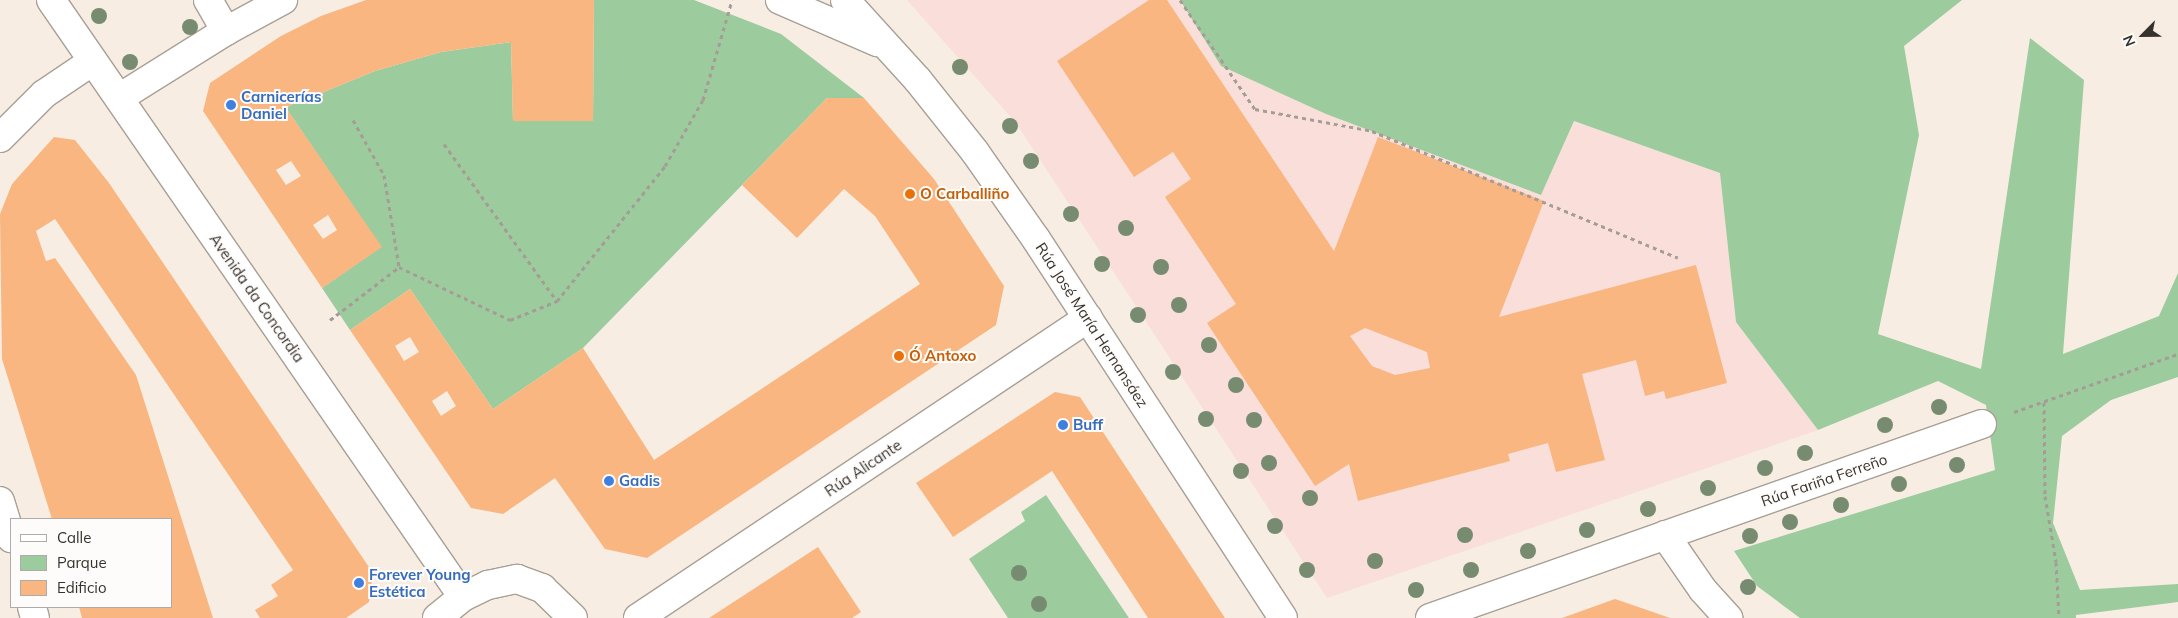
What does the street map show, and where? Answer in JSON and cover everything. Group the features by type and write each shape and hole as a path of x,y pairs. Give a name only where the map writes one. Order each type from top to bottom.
{"street":[{"path":"208,0 226,30"},
{"path":"120,98 226,30 283,0"},
{"name":"Rúa José María Hernansáez","path":"780,0 883,44"},
{"name":"Rúa José María Hernansáez","path":"846,0 883,44 917,79 975,152 1088,318 1283,618"},
{"name":"Avenida da Concordia","path":"58,2 93,61 463,597"},
{"path":"0,138 44,94 93,61"},
{"name":"Rúa Alicante","path":"638,618 1088,318"},
{"name":"Rúa Fariña Ferreño","path":"1430,618 1982,424"},
{"path":"0,501 10,535"},
{"path":"1665,535 1703,590 1728,618"},
{"path":"437,618 463,597 488,585 517,578 542,588 573,618"}],"path":[{"path":"399,267 510,320 557,300 670,158 703,100 732,0"},
{"path":"1180,0 1255,109 1372,131 1678,258"},
{"path":"353,120 384,175 399,267"},
{"path":"444,144 557,300"},
{"path":"330,320 399,267"},
{"path":"1982,424 2178,354"},
{"path":"2044,402 2045,496 2056,562 2059,618"}],"shaded area":[{"path":"907,0 1180,0 1221,66 1326,114 1541,195 1574,121 1720,173 1736,322 1818,430 1327,598 1016,123"}],"green space":[{"path":"594,0 694,0 781,34 864,98 827,98 583,348 493,409 410,289 350,330 322,288 381,247 286,108 312,93 314,96 375,71 441,52 511,42 513,121 593,121"},
{"path":"1180,0 1962,0 1904,46 1919,135 1878,334 1981,369 2030,38 2084,80 2063,354 2159,316 2178,273 2178,377 2111,400 2062,436 2053,523 2080,590 2178,584 2178,602 2076,615 2076,618 1800,618 1757,586 1734,551 1995,470 1986,405 1938,381 1818,430 1736,322 1720,173 1574,121 1541,195 1326,114 1221,66"},
{"path":"1046,495 1129,618 1008,618 969,559 1025,521 1021,512"}],"building":[{"path":"366,0 594,0 593,121 513,121 511,42 441,52 375,71 314,96 312,93 286,108 382,247 322,288 203,111 210,83 281,36 321,16","holes":["291,161 301,176 286,185 276,170","328,215 337,230 323,239 313,225"]},
{"path":"1149,0 1167,0 1334,251 1378,137 1544,201 1499,317 1696,265 1727,383 1666,399 1664,391 1645,396 1636,360 1582,374 1605,460 1556,472 1548,443 1508,454 1510,461 1358,501 1349,464 1315,486 1207,323 1236,304 1165,197 1191,179 1173,152 1134,177 1057,61","holes":["1365,328 1427,352 1430,368 1395,375 1372,366 1350,336"]},
{"path":"827,98 864,98 934,179 1004,286 996,325 647,558 605,549 555,478 503,514 471,508 350,330 410,289 493,409 583,348 654,460 920,284 875,216 844,189 797,238 742,185","holes":["410,337 419,352 404,361 395,346","447,391 456,406 441,416 432,401"]},
{"path":"54,137 75,140 109,183 373,573 369,602 346,618 260,618 255,610 278,596 271,585 293,570 55,219 36,231 46,261 55,258 136,375 213,618 82,618 79,608 172,608 172,518 52,518 2,359 0,214 12,184"},
{"path":"1055,392 1080,397 1225,618 1148,618 1052,471 953,537 916,483"},
{"path":"818,547 861,612 852,618 709,618"},
{"path":"1615,599 1650,611 1670,618 1562,618"}],"place":[{"name":"Carnicerías Daniel","path":"231,105"},
{"name":"O Carballiño","path":"910,194"},
{"name":"Ó Antoxo","path":"899,356"},
{"name":"Buff","path":"1063,425"},
{"name":"Gadis","path":"609,481"},
{"name":"Forever Young Estética","path":"359,583"}]}
